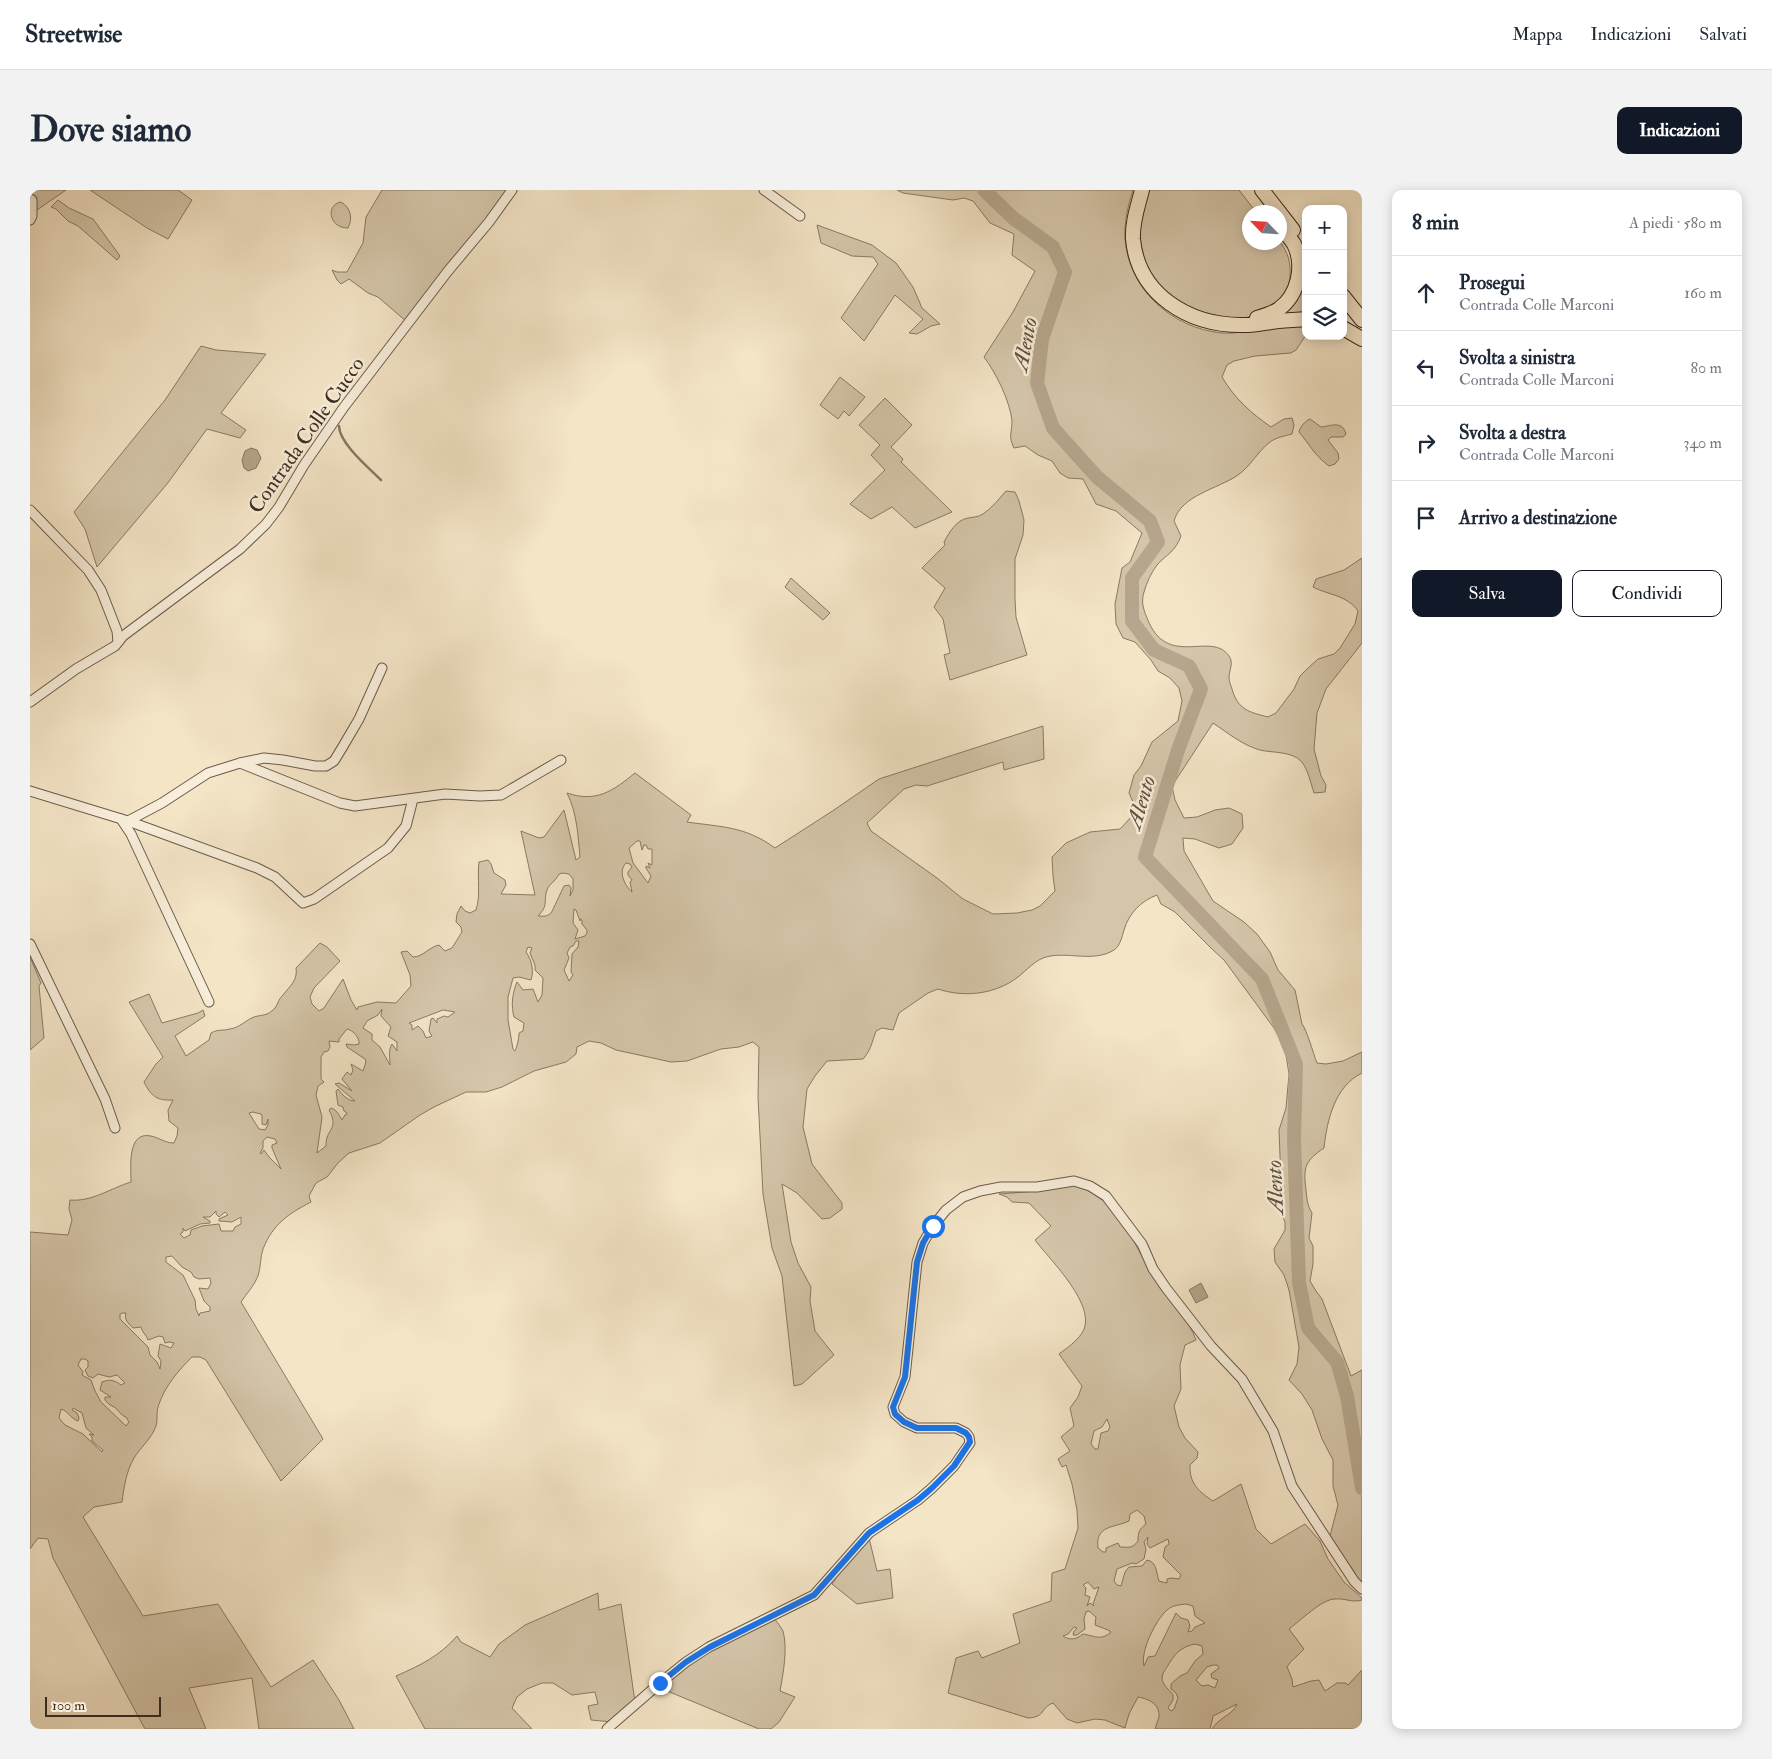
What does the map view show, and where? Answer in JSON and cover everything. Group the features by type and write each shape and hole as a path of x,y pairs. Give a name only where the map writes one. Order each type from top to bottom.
{"highway":[{"path":"1142,190 1133,238 1135,250 1142,271 1160,297 1172,306 1207,320 1242,326 1302,319"},
{"path":"1254,190 1265,205"},
{"path":"1258,190 1270,205"},
{"path":"1207,320 1246,321 1259,318 1277,310 1286,303 1293,293 1298,276 1302,248 1262,190"},
{"path":"1287,227 1302,248"},
{"path":"1287,234 1294,244 1302,248"},
{"path":"1347,301 1362,320"},
{"path":"1347,330 1362,339"}],"street":[{"name":"Contrada Colle Cucco","path":"30,702 76,669 115,646 123,636 240,549 266,524 344,407 512,190"},
{"path":"764,190 800,216"},
{"path":"30,199 32,200 32,216 30,220"},
{"path":"30,510 88,570 101,590 117,631 118,642"},
{"path":"124,820 162,803 208,773 240,763 264,758 326,766 334,761 352,732 382,668"},
{"path":"240,763 340,803 356,806 445,794 480,796 501,794 561,760"},
{"path":"30,791 124,820 256,868 275,877 303,903 314,899 388,848 406,826 412,798"},
{"path":"124,820 209,1002"},
{"path":"30,944 106,1099 115,1128"},
{"path":"607,1729 686,1662 710,1647 814,1595 869,1533 918,1500 954,1466 970,1442 966,1433 956,1428 917,1428 895,1414 893,1407 905,1377 917,1262 923,1243 933,1226 946,1210 963,1197 1001,1187 1037,1187 1074,1181 1090,1186 1106,1196 1142,1244 1153,1269 1166,1288 1211,1346 1242,1379 1273,1431 1292,1486 1354,1581 1362,1589"}],"shaded area":[{"path":"30,190 66,190 37,210 30,197"},
{"path":"90,190 178,190 192,200 168,239 147,228"},
{"path":"382,190 509,190 407,322 378,297 368,293 349,279 341,284 332,270 347,272 363,243 366,217"},
{"path":"897,190 1133,190 1125,226 1128,257 1144,290 1170,315 1204,330 1222,333 1302,325 1303,340 1296,350 1291,353 1255,356 1234,361 1227,365 1222,377 1238,399 1271,427 1284,419 1292,418 1294,425 1292,434 1270,442 1238,475 1184,505 1174,521 1181,536 1179,541 1153,571 1145,588 1143,602 1147,618 1156,633 1166,642 1177,646 1211,646 1221,649 1229,656 1231,664 1229,681 1237,702 1245,709 1268,717 1276,713 1294,689 1300,676 1307,669 1318,659 1334,654 1340,648 1355,624 1358,611 1354,606 1343,598 1313,587 1316,579 1344,570 1362,558 1362,643 1326,689 1317,713 1314,749 1321,776 1326,785 1325,792 1314,793 1306,768 1297,758 1292,755 1253,748 1213,723 1172,786 1175,800 1184,818 1197,817 1215,810 1229,808 1242,814 1243,828 1232,844 1219,848 1195,839 1183,838 1184,851 1213,901 1244,922 1257,934 1270,952 1278,970 1295,990 1302,1024 1317,1063 1326,1064 1343,1061 1362,1052 1362,1073 1345,1086 1339,1095 1330,1115 1324,1148 1309,1161 1305,1170 1305,1182 1309,1207 1312,1213 1309,1238 1313,1246 1313,1264 1310,1281 1322,1299 1351,1376 1362,1370 1362,1584 1330,1536 1338,1505 1333,1486 1333,1460 1322,1439 1312,1410 1302,1394 1289,1380 1297,1364 1299,1347 1289,1290 1284,1275 1275,1262 1274,1249 1285,1230 1285,1222 1278,1206 1281,1182 1279,1130 1286,1108 1289,1074 1285,1049 1274,1028 1224,960 1175,912 1161,904 1157,895 1141,904 1132,913 1119,944 1114,950 1098,956 1063,955 1042,958 1009,983 990,991 969,994 938,989 928,993 899,1013 893,1030 882,1028 876,1031 870,1049 863,1059 827,1061 815,1076 807,1089 803,1127 812,1164 842,1203 842,1209 830,1218 822,1219 797,1193 782,1184 791,1242 798,1263 811,1287 810,1301 815,1331 834,1355 802,1384 794,1386 782,1276 772,1248 763,1194 758,1097 759,1047 753,1042 739,1047 721,1049 687,1061 671,1062 616,1050 601,1043 589,1041 577,1047 576,1054 566,1062 534,1071 502,1087 486,1092 466,1092 420,1115 380,1143 349,1153 327,1177 316,1183 309,1196 311,1202 288,1216 271,1233 263,1249 258,1276 241,1302 323,1439 281,1481 206,1360 200,1357 192,1357 164,1393 158,1407 157,1424 149,1439 134,1458 129,1469 122,1502 94,1507 83,1517 143,1616 218,1604 271,1687 313,1660 339,1700 354,1729 259,1729 252,1678 189,1688 206,1729 145,1729 53,1558 48,1539 38,1538 30,1549 30,1232 68,1235 72,1220 69,1209 70,1200 94,1197 131,1182 132,1151 134,1144 143,1136 151,1136 174,1143 177,1136 178,1128 169,1121 168,1110 173,1100 163,1100 155,1097 144,1082 163,1057 129,1002 149,994 162,1023 203,1010 205,1016 175,1036 186,1056 209,1040 211,1033 239,1026 251,1018 272,1011 293,983 296,976 296,968 320,943 327,947 340,961 314,988 310,997 312,1004 319,1011 324,1008 343,979 357,1010 358,1007 377,1002 396,1003 411,986 410,975 401,952 407,951 413,957 417,957 439,945 445,951 452,948 462,932 461,927 456,922 461,906 470,913 476,910 479,862 488,860 494,873 505,880 506,885 501,894 535,895 521,831 539,838 544,837 564,810 576,860 580,857 578,832 573,808 567,793 587,797 604,794 635,773 691,815 687,822 743,831 775,848 879,779 1043,726 1044,759 1004,770 1003,762 927,786 916,785 904,789 867,823 871,831 963,899 993,914 1017,913 1040,906 1055,891 1052,857 1066,843 1090,832 1120,829 1133,815 1133,802 1129,793 1134,775 1141,766 1152,742 1178,721 1182,701 1179,688 1170,678 1158,671 1135,642 1123,638 1116,624 1115,604 1122,568 1130,562 1142,533 1116,511 1096,504 1083,479 1068,478 1060,473 1052,461 1038,455 1025,446 1014,448 1011,437 1011,413 998,379 984,357 1013,312 1035,271 1012,255 1014,234 990,223 973,201 964,198 953,200 903,193","holes":["637,841 640,841 642,850 644,845 648,849 652,849 652,865 648,863 650,868 646,866 651,876 648,883 633,863 629,848","626,863 632,867 628,872 632,880 630,882 632,892 624,882 622,870","559,874 569,874 573,879 573,890 570,896 571,888 569,885 564,886 551,913 546,916 538,916 545,906 548,888","574,909 580,921 580,919 582,920 587,933 585,936 575,939 578,930 573,923","576,941 579,941 578,947 572,954 571,972 573,975 569,981 564,970 569,958 567,953","528,947 532,948 530,953 535,970 543,978 542,995 538,1002 533,989 523,990 517,982 513,995 513,1013 514,1017 524,1023 523,1031 519,1033 515,1051 513,1049 508,1020 508,997 513,978 519,977 531,980 531,962 526,952","382,1009 381,1016 391,1027 388,1036 397,1042 397,1051 392,1044 390,1049 390,1065 380,1047 372,1040 372,1034 363,1028 367,1021 378,1015","443,1010 455,1012 448,1017 444,1016 437,1019 437,1023 433,1018 431,1019 429,1031 432,1036 426,1038 418,1026 412,1030 412,1025 409,1023","347,1029 352,1031 356,1035 359,1044 346,1044 347,1047 365,1059 366,1062 363,1071 351,1064 353,1070 351,1075 347,1072 342,1079 352,1091 339,1083 335,1084 355,1101 347,1099 338,1089 336,1091 338,1105 343,1107 347,1113 342,1120 335,1110 331,1108 329,1110 333,1126 326,1140 326,1146 317,1153 322,1117 316,1095 318,1086 324,1082 321,1079 321,1057 324,1052 328,1051 330,1047 329,1041 339,1042 339,1039","249,1113 261,1114 262,1124 266,1125 268,1119 268,1125 265,1130 259,1129","267,1137 275,1139 277,1143 272,1145 272,1148 281,1169 264,1150 260,1153 263,1148 263,1141","216,1211 219,1217 225,1212 228,1215 219,1219 219,1221 232,1222 241,1217 241,1224 235,1227 233,1231 221,1231 219,1224 202,1226 191,1230 190,1235 184,1238 180,1234 183,1232 183,1228 185,1231 200,1224 210,1223 210,1221 203,1217 210,1217","172,1256 182,1267 191,1272 194,1277 199,1279 210,1278 211,1283 208,1289 199,1288 204,1301 210,1307 210,1311 200,1313 199,1316 195,1300 183,1275 166,1262 166,1257","126,1313 128,1323 133,1328 141,1327 148,1340 159,1336 163,1337 165,1343 174,1343 171,1348 160,1344 158,1356 161,1361 160,1369 157,1362 150,1355 148,1347 120,1319 120,1314","81,1359 88,1361 88,1367 85,1370 88,1376 93,1378 98,1374 109,1377 117,1375 125,1383 121,1385 112,1380 105,1381 102,1382 100,1390 111,1397 105,1397 105,1400 126,1417 129,1422 126,1426 101,1402 91,1380 82,1375 83,1372 78,1365","73,1408 82,1413 86,1428 94,1435 89,1434 92,1437 92,1441 103,1450 102,1452 83,1434 65,1425 59,1418 61,1409 78,1421 77,1413 72,1410"]},
{"path":"1146,190 1239,190 1251,205 1242,205 1242,250 1285,250 1290,267 1290,277 1286,292 1278,304 1266,312 1251,316 1219,318 1190,311 1155,283 1151,277 1138,242 1139,224"},
{"path":"58,200 69,208 93,219 120,256 117,260 78,226 68,221 56,209 51,207"},
{"path":"341,202 347,207 350,214 348,228 336,224 331,216 333,207"},
{"path":"817,225 872,245 896,263 913,287 922,308 940,324 931,326 917,334 909,333 923,319 895,295 864,341 841,318 878,264 873,257 852,256 821,243"},
{"path":"1302,279 1302,315 1278,316"},
{"path":"201,346 216,350 266,354 221,413 246,430 240,438 207,429 167,484 97,567 85,529 74,512 165,400"},
{"path":"840,377 865,397 849,416 844,411 838,419 820,405"},
{"path":"885,398 912,425 891,447 903,459 901,462 952,512 915,528 892,507 871,519 850,504 885,470 871,455 880,445 859,425"},
{"path":"1310,419 1321,427 1339,425 1344,430 1346,434 1343,437 1331,437 1328,440 1338,453 1339,459 1335,464 1329,466 1324,462 1299,432 1303,424"},
{"path":"251,448 257,450 261,458 256,468 248,471 244,468 242,460 245,451"},
{"path":"1006,491 1015,492 1024,520 1023,535 1015,559 1015,599 1016,617 1027,655 950,680 944,655 950,653 943,619 934,607 945,588 922,568 945,545 944,542 956,524 964,519 983,514"},
{"path":"791,578 830,613 823,620 785,587"},
{"path":"30,957 41,983 39,986 44,1038 30,1050"},
{"path":"1070,1184 1087,1190 1102,1200 1125,1227 1161,1289 1193,1333 1196,1340 1185,1345 1180,1365 1181,1389 1174,1406 1179,1427 1185,1438 1198,1452 1197,1458 1190,1465 1191,1477 1196,1486 1213,1501 1241,1484 1256,1529 1271,1544 1305,1524 1320,1541 1328,1559 1344,1582 1362,1598 1362,1600 1358,1601 1330,1600 1318,1606 1289,1629 1304,1649 1287,1667 1293,1687 1319,1680 1325,1691 1337,1683 1346,1683 1348,1685 1362,1670 1362,1729 1212,1729 1237,1704 1213,1716 1210,1729 1155,1729 1159,1717 1156,1705 1138,1697 1129,1714 1125,1728 1105,1720 1095,1719 1077,1723 1067,1719 1053,1703 1046,1707 1038,1716 1028,1718 948,1693 956,1658 978,1651 982,1658 1020,1643 1013,1614 1051,1601 1052,1573 1065,1569 1078,1528 1072,1484 1066,1465 1062,1467 1058,1459 1070,1451 1061,1437 1074,1426 1070,1408 1078,1397 1082,1386 1059,1354 1082,1333 1085,1322 1084,1310 1079,1297 1061,1271 1035,1240 1051,1226 1029,1203 1012,1202 1007,1197 999,1194 1038,1191","holes":["1107,1419 1110,1427 1108,1431 1101,1433 1098,1449 1095,1449 1091,1444 1094,1431 1102,1427","1137,1510 1144,1516 1146,1524 1140,1529 1138,1541 1134,1545 1120,1547 1118,1543 1106,1548 1106,1552 1098,1548 1099,1535 1103,1531 1129,1521 1130,1514","1148,1537 1147,1544 1150,1548 1168,1539 1169,1544 1165,1547 1163,1557 1181,1575 1179,1579 1167,1579 1167,1583 1159,1581 1153,1563 1147,1560 1142,1566 1129,1567 1125,1572 1121,1586 1117,1585 1114,1581 1117,1569 1132,1563 1136,1564 1144,1559 1146,1549 1144,1542","1088,1582 1094,1589 1099,1587 1094,1606 1090,1603 1087,1606 1090,1597 1085,1595 1086,1588 1083,1585","1186,1604 1193,1606 1195,1616 1205,1623 1188,1632 1190,1626 1188,1620 1181,1618 1176,1613 1155,1656 1148,1657 1144,1666 1144,1652 1150,1636 1158,1621 1169,1608","1089,1611 1096,1617 1095,1625 1111,1632 1101,1637 1083,1634 1071,1639 1063,1636 1068,1634 1074,1627 1077,1628 1073,1635 1077,1635 1085,1629 1084,1619 1086,1612","1195,1644 1202,1646 1203,1654 1195,1661 1187,1673 1171,1684 1171,1689 1178,1698 1174,1709 1171,1711 1168,1708 1173,1700 1173,1695 1163,1683 1162,1677 1175,1655 1185,1647","1217,1665 1219,1668 1211,1674 1212,1678 1218,1680 1215,1688 1208,1685 1202,1686 1196,1680 1207,1667"]},
{"path":"1201,1283 1208,1297 1196,1303 1189,1290"},
{"path":"869,1538 877,1571 890,1569 893,1598 857,1604 832,1584 845,1565"},
{"path":"598,1593 599,1610 621,1604 635,1702 613,1722 591,1720 588,1706 598,1704 595,1692 572,1695 553,1683 542,1683 527,1689 517,1697 512,1708 532,1729 425,1729 396,1676 436,1655 457,1636 461,1642 490,1657 499,1644 525,1625"},
{"path":"774,1618 783,1631 785,1645 780,1691 795,1697 779,1722 771,1729 759,1729 660,1688 694,1660"}],"waterway":[{"name":"Alento","path":"984,190 1013,218 1053,247 1065,272 1042,339 1037,383 1053,428 1097,477 1150,521 1158,542 1132,578 1132,621 1154,650 1189,666 1201,689 1178,750 1145,857 1262,979 1296,1064 1294,1139 1299,1282 1308,1328 1337,1362 1347,1396 1362,1488"},
{"path":"339,426 340,433 349,447 381,480"}],"route":[{"path":"660,1683 686,1662 710,1647 814,1595 869,1533 918,1500 932,1488 954,1466 970,1442 966,1433 956,1428 917,1428 904,1422 895,1414 893,1407 905,1377 917,1262 923,1243 933,1226"}]}
